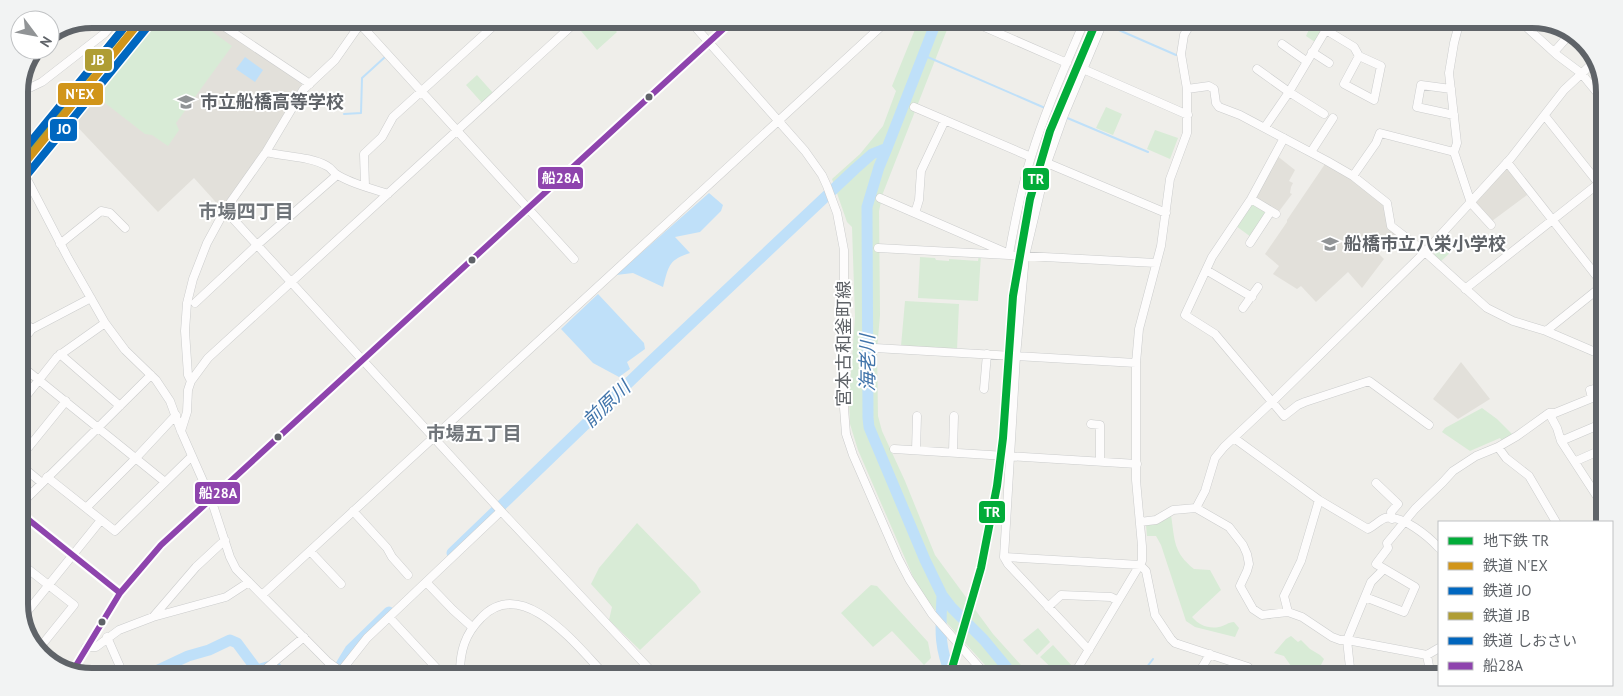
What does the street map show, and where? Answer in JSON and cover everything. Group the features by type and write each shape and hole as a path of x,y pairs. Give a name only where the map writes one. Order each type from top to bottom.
{"street":[{"path":"28,89 42,82 109,28"},
{"path":"226,28 310,84"},
{"path":"191,382 188,375 185,331 187,303 191,285 207,243 225,210 266,152 298,97 336,60 357,28"},
{"path":"366,28 574,259"},
{"path":"365,186 364,154 382,137 393,117 491,28"},
{"path":"181,431 187,412 188,390 191,382 208,358 568,28"},
{"name":"宮本古和釜町線","path":"696,28 805,152 822,175 830,192 839,221 844,250 844,408 846,434 853,455 898,558 916,591 938,621 980,668"},
{"path":"75,666 120,593 161,546 724,28"},
{"path":"262,595 879,28"},
{"path":"987,28 1067,63"},
{"path":"1009,254 1018,207 1031,157 1049,106 1082,28"},
{"path":"1089,650 1008,564 1004,557 1016,356 1026,256 1047,163 1064,115 1100,28"},
{"path":"1078,668 1140,565 1143,552 1136,488 1136,363 1140,322 1161,246 1170,179 1187,133 1188,89 1181,54 1184,35 1188,28"},
{"path":"1265,128 1327,28"},
{"path":"1330,28 1354,47 1359,56 1381,66 1374,100 1344,84 1359,56"},
{"path":"1458,28 1449,73 1457,143 1454,152 1471,203 1491,226"},
{"path":"1527,28 1581,73 1595,90"},
{"path":"1554,52 1566,38"},
{"path":"1282,44 1306,61"},
{"path":"1312,52 1329,63"},
{"path":"1196,508 1205,492 1215,458 1425,252 1507,162 1564,90 1590,65"},
{"path":"1083,69 1188,115"},
{"path":"1257,69 1324,114"},
{"path":"1581,73 1582,80 1595,95"},
{"path":"1451,89 1421,85 1417,107 1454,115"},
{"path":"1188,89 1212,87 1216,103 1219,107 1240,115 1353,176 1387,203 1391,226 1425,252 1487,308 1499,315 1546,331 1596,352"},
{"path":"914,107 1031,157"},
{"path":"1545,116 1595,176"},
{"path":"1311,152 1333,118"},
{"path":"915,213 919,200 921,171 945,120"},
{"path":"1353,176 1376,143 1380,133 1454,152"},
{"path":"1284,138 1251,199 1229,234 1220,244 1185,315 1215,334 1285,416 1298,405 1305,402 1368,381 1429,425"},
{"path":"266,152 295,156 327,166 337,175 388,194"},
{"path":"1507,162 1595,276"},
{"path":"1047,163 1166,213"},
{"path":"195,303 257,245 337,175"},
{"path":"28,183 105,323 125,350 152,375 166,393 211,499 230,558 236,569 335,668"},
{"path":"1465,289 1552,220 1595,189"},
{"path":"880,198 1009,254"},
{"path":"1250,242 1272,212 1251,199"},
{"path":"225,210 434,436 494,504 648,668"},
{"path":"60,244 101,211 110,213 125,228"},
{"path":"878,248 1156,263"},
{"path":"1206,270 1252,297"},
{"path":"1243,308 1258,287"},
{"path":"1546,331 1595,290"},
{"path":"28,334 32,329 91,298"},
{"path":"28,394 60,354 105,323"},
{"path":"28,326 32,329"},
{"path":"875,348 1136,363"},
{"path":"60,354 120,406"},
{"path":"984,389 987,354"},
{"path":"28,371 165,482"},
{"path":"28,497 152,375"},
{"path":"1365,597 1404,612 1415,587 1376,564 1388,548 1387,544 1415,509 1458,467 1476,456 1498,447 1530,428 1549,413 1555,413 1592,398 1590,390 1596,388"},
{"path":"28,448 66,401"},
{"path":"1549,413 1561,441 1576,461 1596,494"},
{"path":"86,508 176,415"},
{"path":"916,450 917,416"},
{"path":"953,452 954,416"},
{"path":"1091,424 1100,425 1100,461"},
{"path":"1561,441 1596,426"},
{"path":"1234,438 1319,500 1368,529 1386,518 1392,518 1404,522 1430,539 1438,547"},
{"path":"1498,447 1506,458 1529,476 1555,521"},
{"path":"894,449 1137,464"},
{"path":"1576,461 1596,452"},
{"path":"28,470 86,508 115,531 192,456"},
{"path":"1376,483 1398,504 1391,512 1392,518"},
{"path":"1288,612 1284,596 1301,561 1319,500"},
{"path":"1140,522 1156,520 1173,510 1196,508 1229,527 1247,554 1249,564 1240,586 1253,609 1265,616 1288,612 1302,617 1332,637 1340,640 1427,655 1438,649"},
{"path":"353,511 408,575"},
{"path":"339,668 367,638 501,511"},
{"path":"28,519 120,593"},
{"path":"28,610 101,520"},
{"path":"153,617 196,567 225,540"},
{"path":"310,551 341,584"},
{"path":"1004,557 1140,565 1146,570 1155,615 1175,643 1249,668"},
{"path":"1350,668 1346,640 1372,582 1384,569"},
{"path":"28,570 74,605 42,645"},
{"path":"86,646 96,647 107,637 119,630 153,617 226,597 249,582"},
{"path":"427,583 472,627"},
{"path":"1048,607 1061,595 1111,597 1118,601"},
{"path":"460,668 460,657 466,637 472,627 489,609 507,604 519,605 538,612 553,622 598,668"},
{"path":"389,617 436,668"},
{"path":"107,637 121,668"},
{"path":"266,668 304,637"},
{"path":"1202,668 1210,654"},
{"path":"1427,655 1429,668"}],"shaded area":[{"name":"市立船橋高等学校","path":"140,28 221,28 302,83 268,145 222,209 194,178 158,212 68,117"},
{"path":"1276,155 1295,170 1289,181 1293,183 1290,193 1292,194 1277,214 1255,198"},
{"name":"船橋市立八栄小学校","path":"1325,164 1354,180 1386,206 1396,233 1379,254 1384,259 1362,288 1348,272 1316,302 1301,286 1297,289 1273,274 1279,266 1265,254"},
{"path":"1506,169 1509,169 1527,191 1527,195 1492,221 1474,205"},
{"path":"1461,362 1490,399 1458,419 1433,399"}],"green space":[{"path":"152,28 207,28 232,46 176,123 179,130 168,146 152,135 145,134 105,103 103,88"},
{"path":"579,28 613,28 617,32 597,50"},
{"path":"916,28 948,28 883,193 879,211 880,315 877,350 878,416 882,431 935,555 993,634 1024,668 988,668 928,602 914,579 858,450 850,424 849,400 855,317 852,227 847,222 832,179 860,154 883,126 896,91 892,86"},
{"path":"1310,28 1324,28 1315,42 1306,36"},
{"path":"477,75 494,94 483,104 466,85"},
{"path":"1106,107 1122,114 1113,135 1096,128"},
{"path":"1155,130 1178,138 1170,159 1147,149"},
{"path":"1251,203 1266,211 1266,215 1251,237 1236,226"},
{"path":"1441,240 1452,251 1440,262 1435,256 1433,249"},
{"path":"979,254 981,255 978,301 918,298 920,257 949,261 949,259 978,261"},
{"path":"905,301 959,304 957,350 901,346"},
{"path":"1482,408 1497,419 1513,435 1503,443 1500,438 1470,451 1442,432 1445,428"},
{"path":"1171,515 1174,539 1182,557 1194,569 1210,570 1221,590 1192,617 1207,627 1219,627 1234,622 1239,628 1235,637 1195,627 1186,621 1161,545 1156,536 1147,536 1146,525"},
{"path":"637,523 696,584 701,592 640,650 609,620 612,607 591,584 599,568"},
{"path":"871,585 877,586 928,642 931,658 924,665 892,631 873,647 841,613"},
{"path":"1038,628 1050,642 1037,655 1023,640"},
{"path":"1291,636 1298,642 1301,640 1320,655 1324,659 1320,668 1292,668 1284,656 1274,653"},
{"path":"1053,645 1072,666 1071,668 1052,668 1040,657"}],"water":[{"path":"245,57 263,70 255,82 236,69"},
{"path":"709,193 723,205 721,211 700,232 675,237 690,253 673,261 663,287 633,273 616,275"},
{"path":"598,294 644,343 645,349 627,362 630,369 619,377 593,363 561,329"}],"waterway":[{"name":"海老川","path":"934,28 879,167 867,207 869,427 925,560 942,595 1007,668"},
{"path":"1114,28 1176,55"},
{"path":"923,55 1045,108"},
{"path":"344,114 361,113 362,78 385,57"},
{"path":"1049,110 1061,115"},
{"path":"1065,117 1148,152"},
{"name":"前原川","path":"452,553 649,363 855,169 872,154 887,148"},
{"path":"942,595 942,645 948,668"},
{"name":"前原川","path":"339,668 350,650 389,612"},
{"path":"162,668 230,640 237,643 256,668"},
{"path":"1146,668 1153,659"},
{"path":"264,668 274,665 277,668"}],"metro line":[{"name":"TR","path":"952,668 981,568 997,486 1003,438 1013,296 1030,199 1050,131 1093,28"}],"rail line":[{"name":"JB","path":"28,148 124,28"},
{"name":"しおさい","path":"28,145 124,28"},
{"name":"N'EX","path":"28,159 135,28"},
{"name":"JO","path":"28,174 147,28"}],"transit line":[{"name":"船28A","path":"76,666 120,593 161,545 724,28"},
{"name":"船28A","path":"28,519 120,593"}],"place":[{"name":"市立船橋高等学校","path":"186,102"},
{"name":"船橋市立八栄小学校","path":"1330,244"}],"district":[{"name":"市場四丁目","path":"246,211"},
{"name":"市場五丁目","path":"474,433"}]}
